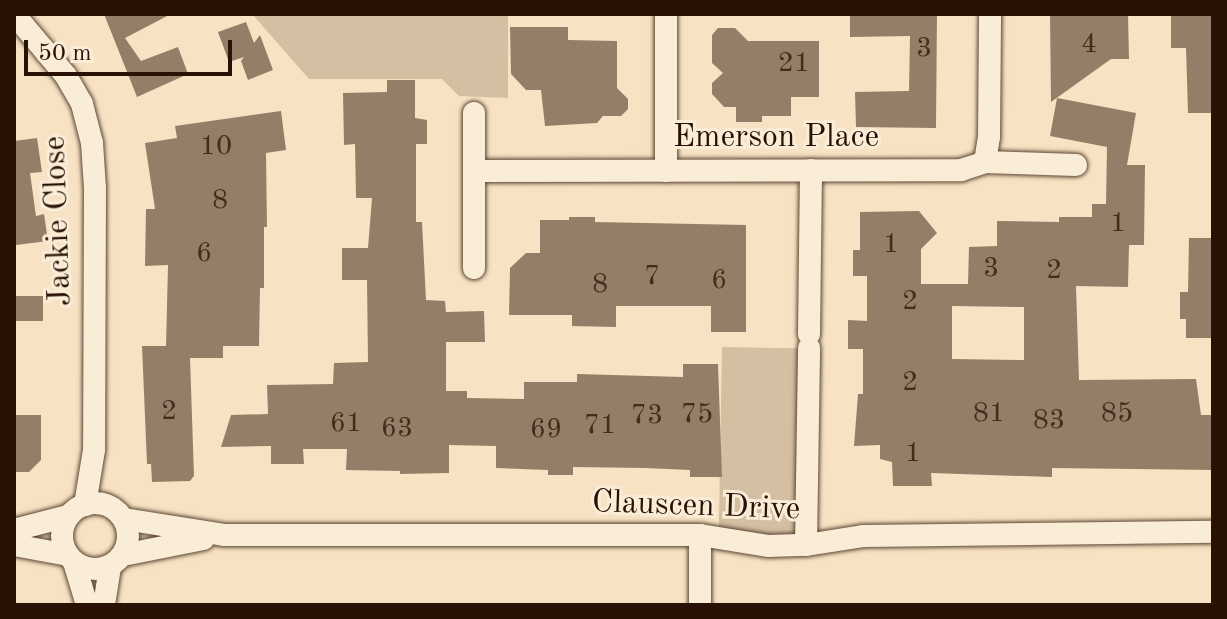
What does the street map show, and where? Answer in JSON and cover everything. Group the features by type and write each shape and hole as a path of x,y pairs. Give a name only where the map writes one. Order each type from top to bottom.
{"street":[{"path":"666,14 666,171"},
{"path":"985,162 989,137 990,14"},
{"name":"Jackie Close","path":"17,23 53,57 82,104 92,143 95,188 94,450"},
{"path":"474,113 474,268"},
{"name":"Emerson Place","path":"475,171 961,170 985,162 1076,165"},
{"path":"806,545 811,170"},
{"path":"87,605 62,538 76,511 94,450"},
{"path":"94,450 128,543 116,561 104,605"},
{"path":"14,530 76,511 116,513"},
{"name":"Clauscen Drive","path":"116,513 224,535 700,535 769,546 806,545 864,536 1213,532"},
{"name":"Clauscen Drive","path":"116,561 224,535"},
{"path":"700,535 700,605"},
{"path":"14,545 71,558 90,569 116,561"}],"shaded area":[{"path":"252,14 508,14 508,98 459,96 442,79 309,79"},
{"path":"722,347 809,349 806,540 719,539"}],"building":[{"path":"104,14 171,14 125,38 141,61 178,47 188,74 137,97"},
{"path":"850,14 937,14 936,128 856,127 855,92 909,91 910,36 850,37"},
{"path":"1050,14 1128,14 1129,59 1111,59 1051,102"},
{"path":"1171,14 1213,14 1213,113 1188,113 1186,48 1171,48"},
{"path":"246,22 254,43 260,35 273,70 248,80 241,61 244,57 229,62 218,32"},
{"path":"510,27 568,27 568,40 617,41 617,88 628,99 628,109 621,116 603,116 597,123 545,126 541,90 526,90 511,74"},
{"path":"718,28 735,28 748,41 819,41 819,97 791,97 791,116 762,116 762,122 736,122 736,107 724,107 712,94 712,83 723,73 712,63 712,35"},
{"path":"387,80 415,80 415,118 427,120 427,144 416,144 416,222 422,222 426,300 445,301 446,312 484,311 485,342 446,342 446,391 467,391 467,398 524,399 524,382 577,382 577,374 683,377 683,364 718,364 722,477 690,477 690,470 646,468 573,467 573,475 548,475 548,470 496,468 496,446 449,445 449,473 400,474 400,471 346,470 347,449 303,449 304,464 271,464 271,446 221,447 231,415 268,414 267,385 333,384 334,363 368,362 367,280 342,280 342,248 368,248 372,198 356,198 355,144 344,145 343,93 387,92"},
{"path":"1057,98 1136,113 1127,165 1145,165 1144,245 1129,245 1128,287 1076,286 1079,380 1196,379 1201,415 1213,415 1213,470 1052,468 1052,477 931,473 932,486 893,486 892,462 880,459 880,445 854,446 858,394 863,394 863,349 848,349 848,320 867,321 867,276 853,276 853,250 860,250 860,212 919,211 937,233 921,249 921,284 968,284 969,247 997,246 997,221 1059,222 1059,217 1092,217 1092,204 1106,204 1107,147 1050,136","holes":["952,306 1024,307 1024,360 952,359"]},
{"path":"281,111 286,150 266,153 267,227 264,227 264,288 260,288 259,346 223,346 223,358 190,358 194,476 190,481 152,482 151,464 147,464 142,346 166,346 168,265 145,266 146,209 155,209 145,143 177,138 175,126"},
{"path":"37,138 42,172 30,173 36,216 44,214 48,241 16,245 14,141"},
{"path":"569,217 595,217 595,222 746,225 746,332 711,332 711,306 616,306 616,327 572,326 572,315 509,315 510,268 526,253 540,253 540,220 569,220"},
{"path":"1189,238 1213,238 1213,338 1186,338 1186,319 1180,319 1180,292 1188,292"},
{"path":"14,296 43,296 43,321 14,321"},
{"path":"14,415 41,415 41,460 29,472 14,472"}]}
